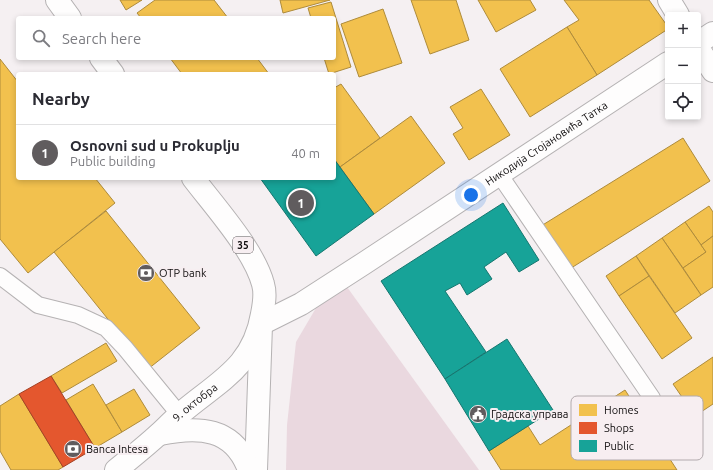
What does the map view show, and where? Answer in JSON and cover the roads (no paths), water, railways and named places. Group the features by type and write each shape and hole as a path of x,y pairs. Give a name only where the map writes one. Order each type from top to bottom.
{"main road":[{"path":"57,0 69,16"},
{"path":"669,0 676,12"},
{"path":"701,41 713,33"},
{"path":"701,53 713,71"},
{"path":"102,60 112,72"},
{"name":"Никодија Стојановића Татка","path":"261,324 301,304 364,264 665,65"},
{"name":"35","path":"194,180 238,238 259,271 264,285 265,302 261,324"},
{"path":"256,470 261,324"},
{"name":"9. октобра","path":"116,470 160,434 179,414 229,375 241,363 251,347 261,324"},
{"path":"160,434 179,430 202,430 224,436 239,450 248,470"}],"lane":[{"path":"499,174 651,396"},
{"path":"0,276 38,304 78,315 106,328 125,348 179,414"}],"place":[{"name":"Osnovni sud u Prokuplju","path":"301,203"},
{"name":"OTP bank","path":"146,273"},
{"name":"Градска управа","path":"478,414"},
{"name":"Banca Intesa","path":"73,449"}]}
